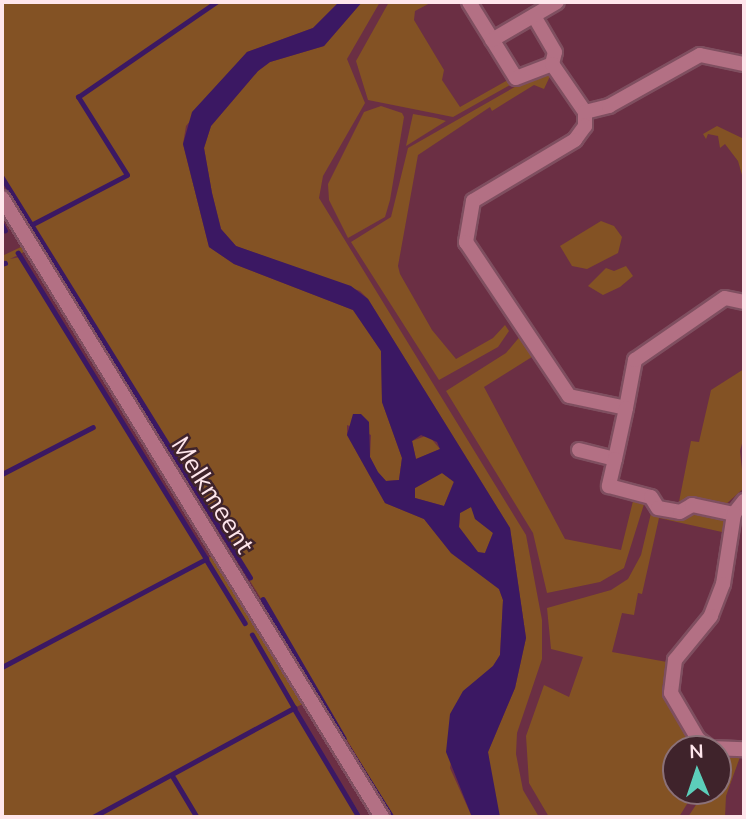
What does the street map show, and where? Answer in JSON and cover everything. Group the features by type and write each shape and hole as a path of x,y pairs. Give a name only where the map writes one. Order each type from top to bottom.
{"street":[{"path":"468,2 516,78 552,64"},
{"path":"492,40 557,2"},
{"path":"534,16 555,52 552,64 585,112 585,126 575,140 473,201 466,242 569,396 626,408"},
{"path":"585,112 609,106 700,55 744,64"},
{"name":"Melkmeent","path":"2,198 382,817"},
{"path":"734,514 692,505 680,512 658,508 651,497 609,486 635,360 725,298 744,302"},
{"path":"579,450 615,459"},
{"path":"744,501 734,514 723,584 711,616 675,660 671,693 698,739 710,748 744,749"}],"shaded area":[{"path":"2,2 339,2 313,28 247,52 186,126 183,144 209,247 234,264 353,310 381,351 382,402 402,458 399,480 386,481 378,473 370,457 371,435 347,425 347,435 385,503 424,519 451,553 499,589 503,600 500,655 493,666 463,692 450,768 472,817 394,817 2,174"},
{"path":"339,2 362,2 324,46 270,62 258,71 211,126 204,148 212,193 221,229 236,246 351,286 368,299 510,528 526,638 515,688 488,752 500,817 472,817 446,752 450,714 463,691 493,666 500,655 503,600 499,589 451,553 424,519 385,503 347,435 353,414 361,414 369,422 370,457 378,472 386,481 399,480 402,458 382,402 381,351 353,310 234,264 209,247 183,144 192,112 247,52 313,28","holes":["421,435 437,442 440,449 416,459 412,441","442,473 454,482 444,506 415,498 415,488","471,507 475,519 493,533 485,553 478,552 459,527 460,513"]},
{"path":"362,2 380,2 347,59 365,103 323,176 319,198 526,535 542,620 542,659 517,733 516,754 523,790 539,817 500,817 490,783 488,752 515,688 526,638 510,528 368,299 360,291 236,246 221,229 212,193 204,148 211,126 258,71 270,62 324,46"},
{"path":"389,2 432,2 415,11 414,20 444,70 442,80 460,107 513,77 512,84 453,117 368,100 356,61"},
{"path":"551,74 544,89 534,85 492,111 490,107 418,155 398,266 400,274 432,330 456,359 493,338 505,325 509,331 498,347 439,380 351,242 391,217 408,148 527,80"},
{"path":"381,106 402,113 404,117 390,200 385,217 348,238 329,200 328,184 364,112"},
{"path":"413,114 436,118 446,121 406,146"},
{"path":"717,126 744,139 744,182 738,161 725,144 720,148 718,136 708,134 706,139 703,134"},
{"path":"601,221 614,226 622,237 618,253 587,269 572,266 560,246"},
{"path":"21,247 28,250 10,259 20,257 208,558 215,554 305,703 294,708 362,817 2,817 2,266 6,264 2,256"},
{"path":"626,266 633,276 620,287 603,295 588,286 606,268 614,271"},
{"path":"522,334 535,355 484,387 565,539 621,550 634,497 645,501 624,568 600,582 547,593 533,533 446,391 506,353"},
{"path":"744,369 744,436 740,451 744,488 725,505 693,498 678,507 691,441 699,442 711,390"},
{"path":"428,435 440,449 416,459 412,441"},
{"path":"442,473 454,481 444,506 415,498 415,488"},
{"path":"471,507 493,533 485,553 478,553 459,527 460,513"},
{"path":"652,509 695,509 726,521 722,532 659,518 642,594 638,593 634,615 622,613 612,652 667,662 662,689 687,735 662,735 662,805 686,805 679,817 549,817 529,783 526,736 544,685 569,697 583,657 551,649 547,608 611,590 628,579 641,555"},
{"path":"732,756 740,757 732,779"},
{"path":"696,805 726,805 725,817 688,817"}],"waterway":[{"path":"31,225 127,175 78,97 216,2"},
{"path":"2,177 250,577"},
{"path":"2,224 5,230"},
{"path":"2,667 206,559 18,253"},
{"path":"2,474 93,427"},
{"path":"206,559 245,623"},
{"path":"263,599 344,738"},
{"path":"93,817 294,708 252,635"},
{"path":"294,708 359,817"},
{"path":"348,747 392,817"},
{"path":"172,775 197,817"}]}
